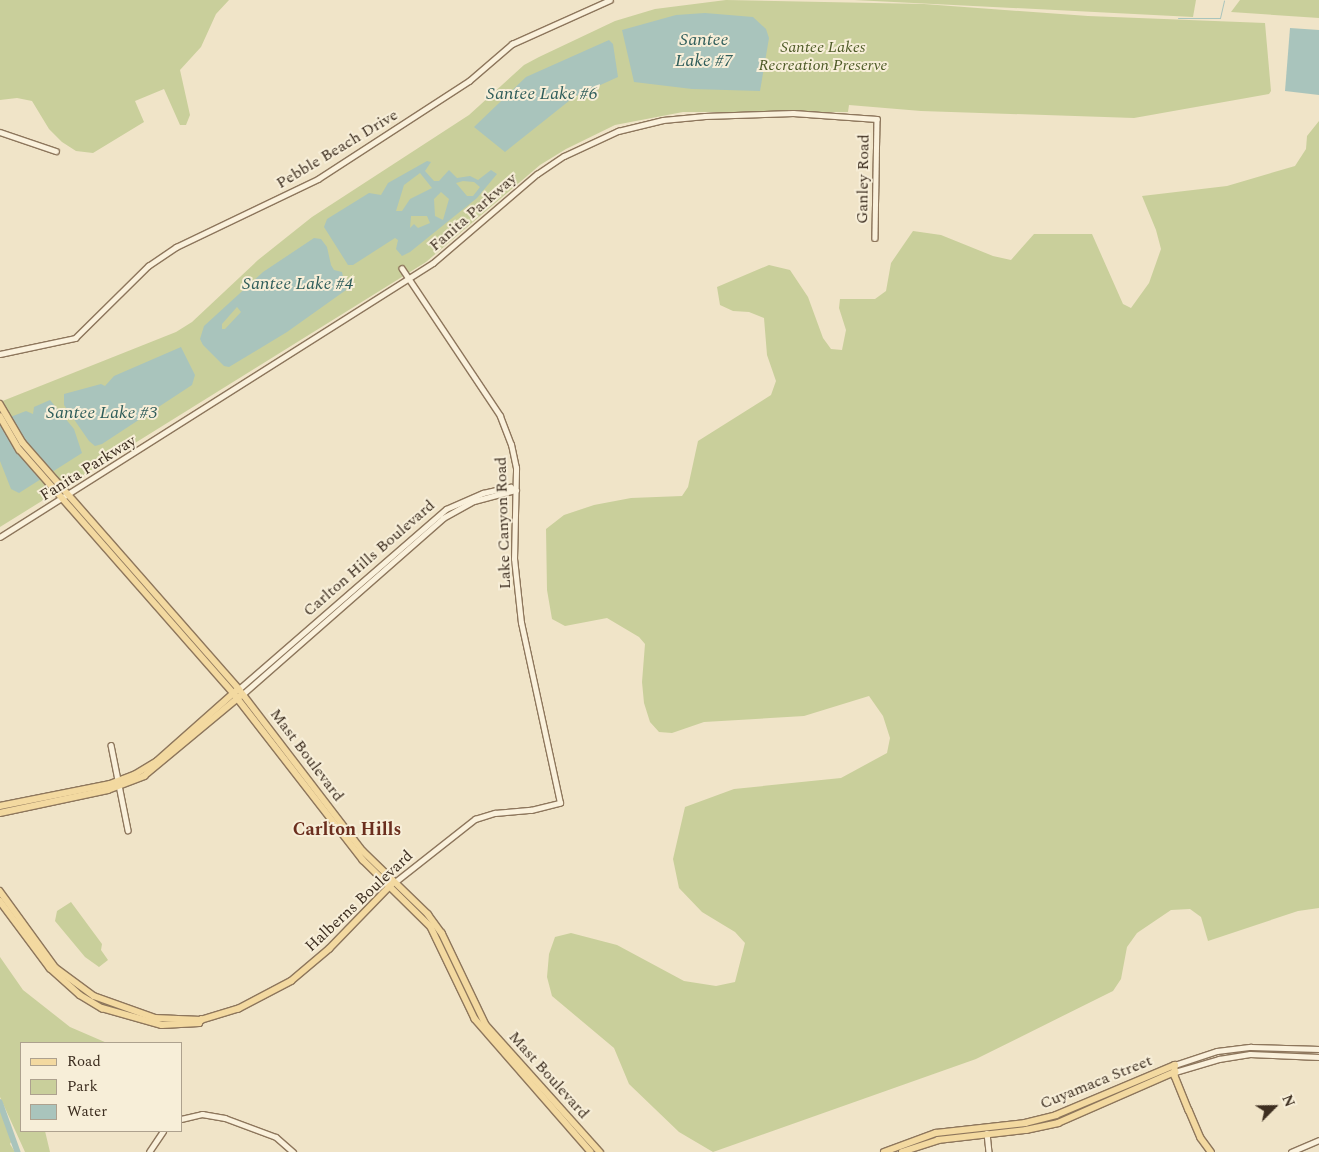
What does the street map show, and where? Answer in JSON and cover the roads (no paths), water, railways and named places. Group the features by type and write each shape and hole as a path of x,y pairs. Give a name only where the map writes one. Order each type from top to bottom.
{"main road":[{"name":"Mast Boulevard","path":"0,404 23,443 58,488"},
{"name":"Mast Boulevard","path":"0,416 20,450 66,496 238,694 349,842 393,884 425,910 442,933 486,1025 600,1152"},
{"name":"Carlton Hills Boulevard","path":"0,813 119,784 159,766 238,694"},
{"name":"Carlton Hills Boulevard","path":"0,806 119,784"},
{"name":"Mast Boulevard","path":"393,884 431,927 478,1023 591,1152"},
{"name":"Halberns Boulevard","path":"204,1020 238,1009 291,981 329,949 393,884"},
{"path":"0,891 56,968 94,996 155,1018 204,1020"},
{"path":"0,901 50,968 80,995 108,1010 162,1025 199,1023 204,1020"},
{"path":"1174,1065 1201,1138 1212,1152"},
{"name":"Cuyamaca Street","path":"884,1152 936,1133 1056,1115 1174,1065"},
{"name":"Cuyamaca Street","path":"902,1152 938,1140 988,1135 1058,1123 1133,1093 1175,1072"}],"street":[{"name":"Pebble Beach Drive","path":"0,354 75,338 148,266 176,247 318,179 469,81 512,44 610,0"},
{"name":"Fanita Parkway","path":"0,537 409,278 455,247 537,174 579,148 618,131 663,120 705,116 793,113 877,119"},
{"name":"Ganley Road","path":"875,238 877,119"},
{"path":"0,132 56,151"},
{"name":"Lake Canyon Road","path":"402,269 504,424 514,456 516,490 514,559 521,623 560,803"},
{"name":"Carlton Hills Boulevard","path":"238,694 443,518 474,501 516,490"},
{"path":"111,745 128,830"},
{"name":"Halberns Boulevard","path":"393,884 458,829 475,819 495,813 531,810 560,803"},
{"name":"Cuyamaca Street","path":"1174,1065 1217,1051 1251,1047 1319,1050"},
{"name":"Cuyamaca Street","path":"1175,1072 1219,1059 1250,1054 1319,1057"},
{"path":"182,1119 202,1114 225,1118 276,1137 294,1152"},
{"path":"987,1126 989,1152"},
{"path":"149,1152 162,1132"},
{"path":"1291,1152 1319,1140"}],"water":[{"name":"Santee Lake #7","path":"705,13 753,17 766,29 769,38 760,91 692,89 634,82 622,30 676,15"},
{"path":"1290,28 1319,30 1319,95 1285,91"},
{"name":"Santee Lake #6","path":"609,40 613,44 618,77 574,97 505,152 474,127 526,77"},
{"path":"427,161 431,162 425,171 434,181 439,181 449,170 457,178 470,176 478,180 491,170 497,174 477,198 410,252 402,256 396,249 398,240 395,238 353,265 348,265 324,227 327,219 369,193 381,195 388,183","holes":["420,173 432,188 410,199 402,211 396,211 404,185","463,181 474,182 480,187 473,196 467,196 456,183","441,192 449,199 443,220 435,216 434,199","411,216 427,216 430,223 418,228 414,224 410,228"]},
{"name":"Santee Lake #4","path":"314,238 321,239 327,247 334,270 342,272 346,290 287,332 229,367 224,366 203,345 200,339 204,326 263,272","holes":["237,307 241,312 225,329 222,329 222,324"]},
{"name":"Santee Lake #3","path":"181,347 195,375 192,385 102,444 95,446 89,441 64,405 64,394 101,384 105,386 114,376"},
{"path":"50,400 74,429 82,453 19,493 11,489 0,461 0,421 26,411 33,414 34,407"}],"waterway":[{"path":"1178,18 1220,18 1224,0"},
{"path":"0,1102 18,1152"}],"district":[{"name":"Carlton Hills","path":"347,830"}],"park label":[{"name":"Santee Lakes Recreation Preserve","path":"823,56"}]}
